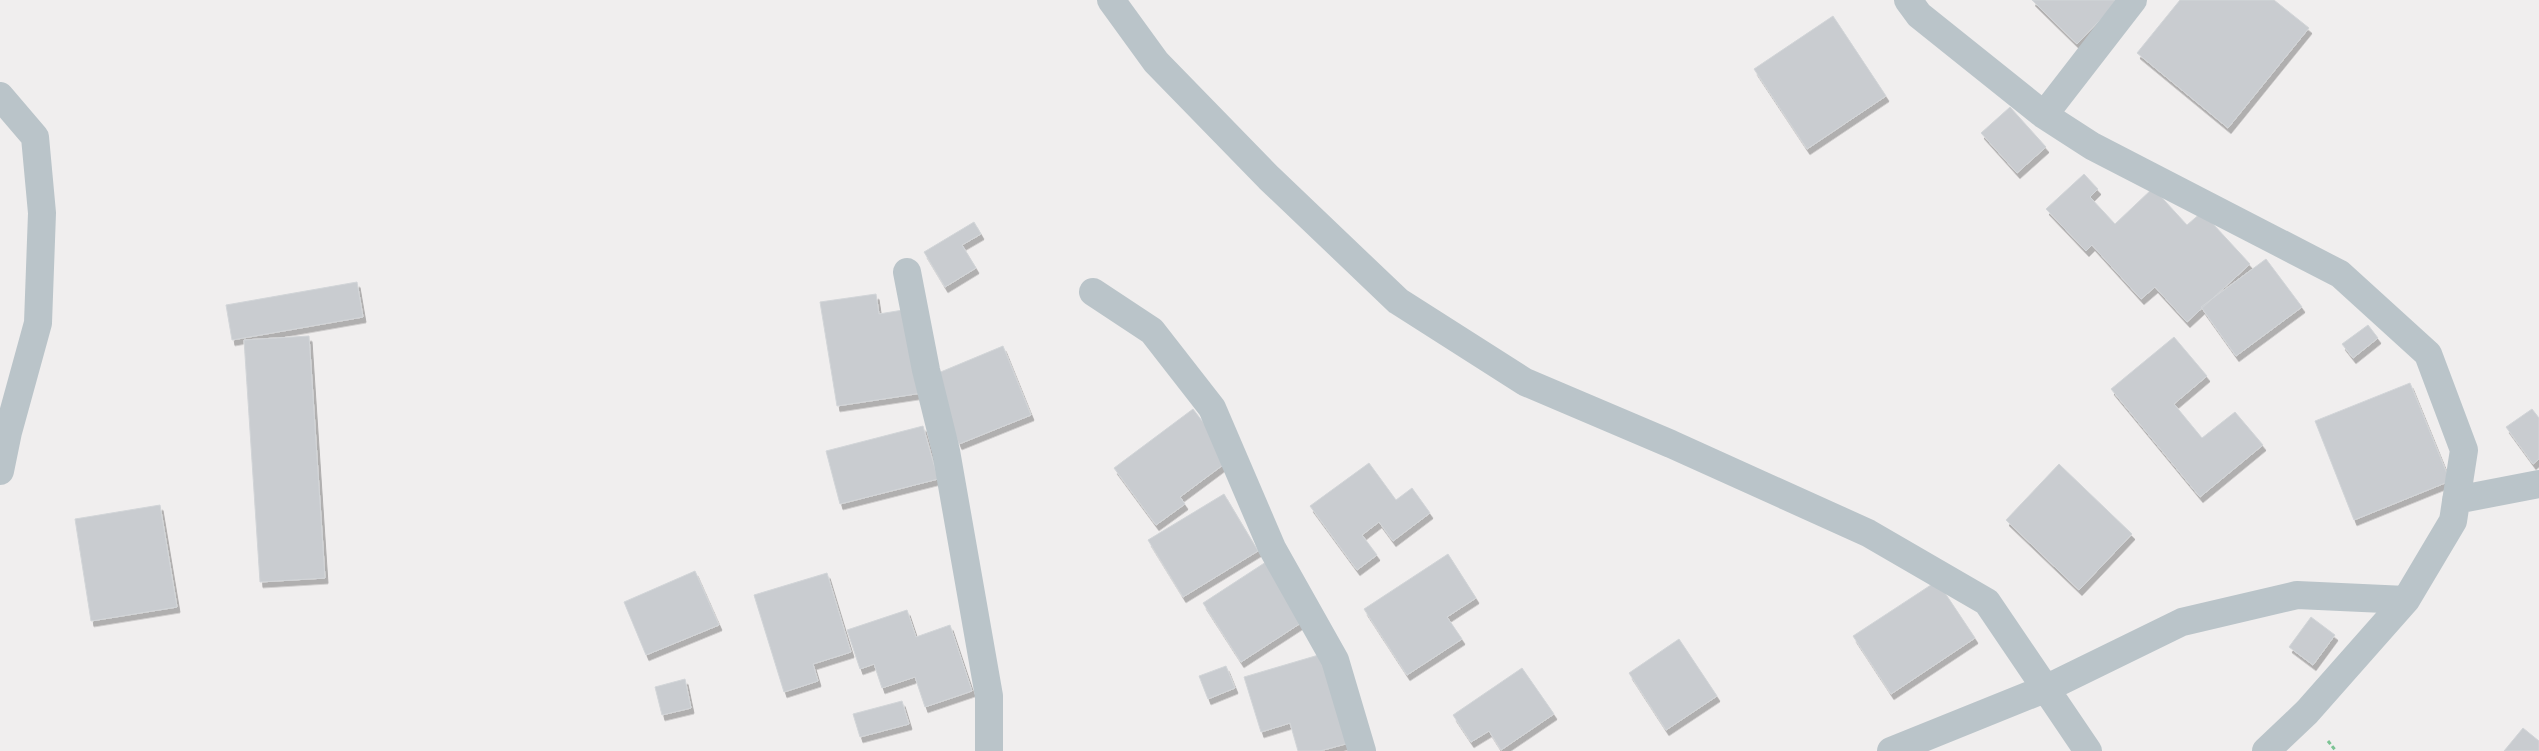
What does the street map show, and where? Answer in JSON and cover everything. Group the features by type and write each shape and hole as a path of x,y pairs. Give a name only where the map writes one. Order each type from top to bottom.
{"street":[{"path":"1111,0 1156,62 1269,178 1398,301 1525,382 1671,444 1868,533 1987,602 2088,751"},
{"path":"1908,0 1919,15 2044,115 2092,146 2340,274 2428,354 2464,450 2454,521 2406,600 2307,712 2266,751"},
{"path":"2044,115 2134,0"},
{"path":"0,96 35,137 42,213 38,323 8,432 0,471"},
{"path":"907,272 926,370 946,451 989,696 989,751"},
{"path":"1093,292 1152,331 1212,408 1272,548 1335,660 1362,751"},
{"path":"2456,500 2539,484"},
{"path":"1891,751 2047,688 2182,622 2297,595 2406,600"}],"building":[{"path":"2032,0 2119,0 2077,44"},
{"path":"2180,0 2274,0 2309,28 2228,128 2137,53"},
{"path":"1833,16 1886,96 1807,149 1754,69"},
{"path":"2010,107 2046,147 2017,173 1981,133"},
{"path":"2084,174 2098,189 2090,197 2115,224 2153,188 2187,225 2202,212 2250,264 2187,322 2155,287 2141,299 2092,245 2086,251 2046,209"},
{"path":"974,222 981,234 962,245 976,268 945,287 924,252"},
{"path":"2266,259 2302,307 2236,356 2201,307"},
{"path":"357,282 363,317 232,340 226,305"},
{"path":"876,294 879,314 909,309 922,393 837,406 820,302"},
{"path":"2368,325 2378,338 2353,358 2342,344"},
{"path":"309,336 325,578 260,582 244,340"},
{"path":"2174,337 2207,376 2174,404 2202,438 2235,412 2263,445 2200,497 2111,389"},
{"path":"1003,346 1031,415 959,444 931,376"},
{"path":"2410,383 2450,481 2354,520 2315,421"},
{"path":"1193,409 1231,459 1180,497 1185,504 1156,525 1114,468"},
{"path":"2532,409 2539,418 2539,459 2533,464 2506,427"},
{"path":"923,426 938,479 840,504 826,451"},
{"path":"1369,463 1396,500 1412,488 1430,513 1393,541 1379,522 1362,535 1377,555 1357,570 1310,506"},
{"path":"2059,464 2132,534 2079,590 2006,520"},
{"path":"1224,494 1258,551 1183,597 1148,540"},
{"path":"160,505 177,607 91,621 75,519"},
{"path":"1448,554 1476,598 1447,617 1462,639 1407,675 1364,609"},
{"path":"1269,560 1307,619 1241,662 1203,603"},
{"path":"695,571 719,625 646,655 624,602"},
{"path":"827,573 851,652 813,664 818,681 784,692 754,595"},
{"path":"1937,581 1975,638 1891,694 1853,636"},
{"path":"907,610 916,637 950,625 972,691 925,707 915,677 882,688 874,664 860,669 847,630"},
{"path":"2311,617 2335,635 2313,665 2289,647"},
{"path":"1679,639 1717,696 1666,730 1629,673"},
{"path":"1322,654 1349,743 1320,751 1298,751 1290,723 1261,732 1244,677"},
{"path":"1226,666 1235,688 1208,699 1199,676"},
{"path":"1522,668 1554,714 1501,750 1489,731 1471,742 1453,715"},
{"path":"685,679 691,708 662,715 655,687"},
{"path":"902,701 909,724 860,737 853,714"},
{"path":"2523,728 2539,741 2539,751 2504,751"}]}
